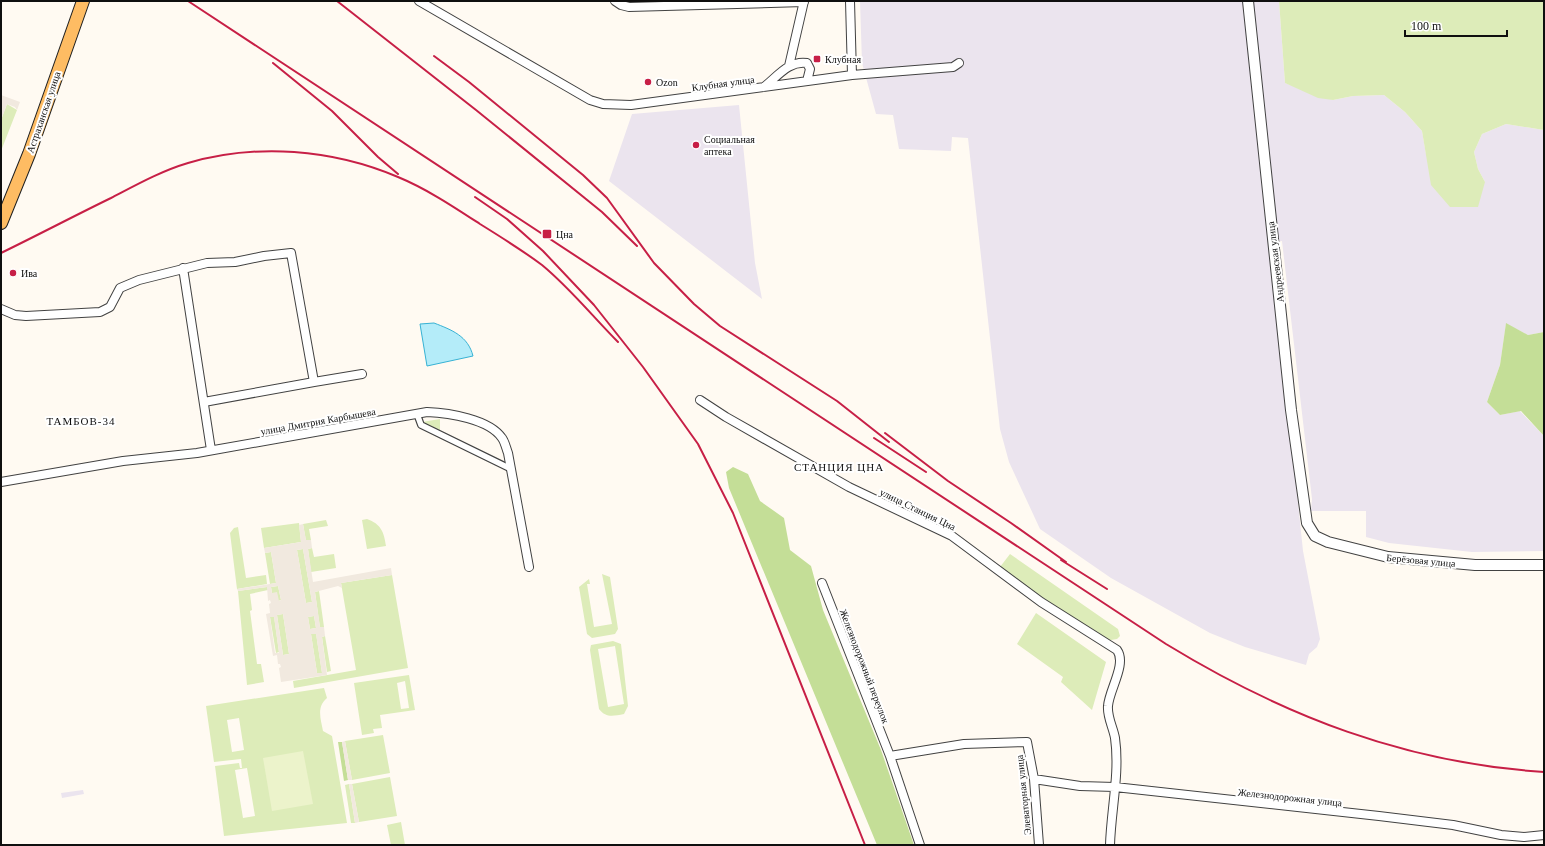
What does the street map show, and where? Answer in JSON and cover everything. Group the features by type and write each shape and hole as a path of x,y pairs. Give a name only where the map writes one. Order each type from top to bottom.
{"main road":[{"name":"Астраханская улица","path":"1,223 29,154 83,1"}],"street":[{"name":"Клубная улица","path":"419,1 590,100 603,104 631,105 852,75 953,67 959,62"},
{"path":"615,1 622,5 629,6 804,2 789,66"},
{"path":"850,1 852,75"},
{"name":"Андреевская улица","path":"1248,1 1291,410 1308,523"},
{"path":"764,87 789,66 798,62 807,63 810,70 806,81"},
{"path":"1,309 15,315 26,316 100,312 110,307 120,288 126,285 183,268 207,263 235,262 264,256 291,254 314,382"},
{"path":"183,268 211,450"},
{"path":"204,402 362,374"},
{"name":"улица Станция Цна","path":"700,400 726,417 849,487 952,536 1041,602 1117,650 1120,655 1108,706 1110,721 1115,738 1115,787 1110,845"},
{"name":"улица Дмитрия Карбышева","path":"1,482 116,463 211,450 427,412 448,413 475,421 493,429 503,438 508,452 529,567"},
{"path":"417,414 420,425 511,469"},
{"name":"Берёзовая улица","path":"1308,523 1315,536 1328,542 1388,557 1475,564 1544,565"},
{"name":"Железнодорожный переулок","path":"822,582 890,756 920,845"},
{"name":"Элеваторная улица","path":"890,756 964,744 1027,742 1034,778 1039,845"},
{"name":"Железнодорожная улица","path":"1034,778 1080,786 1115,787 1453,825 1524,841 1544,835"}],"shaded area":[{"path":"860,1 1279,1 1285,83 1333,100 1353,96 1384,95 1405,112 1422,131 1426,154 1485,182 1478,169 1474,152 1482,134 1506,124 1544,130 1544,332 1528,335 1506,324 1500,365 1487,402 1500,415 1520,411 1544,436 1544,551 1472,552 1389,543 1366,537 1366,511 1311,511 1312,499 1282,241 1271,243 1303,551 1320,639 1317,647 1309,654 1306,665 1245,647 1210,633 1111,578 1040,529 1009,462 1000,429 968,138 952,137 951,151 899,149 893,115 876,114 862,63"},
{"path":"1,95 20,102 17,110 15,107 7,104 1,120"},
{"path":"739,105 755,263 762,299 609,181 632,114"},
{"path":"303,524 306,540 311,540 312,548 308,549 313,582 391,568 392,575 341,583 342,588 338,586 315,592 320,627 324,627 325,636 322,637 327,675 281,682 279,668 281,667 280,664 278,664 277,655 273,656 266,614 270,613 269,604 271,603 270,600 268,601 267,587 238,591 237,589 276,583 271,552 265,553 264,548 301,542 299,525","holes":["303,549 312,602 306,603 297,550","278,586 281,600 279,601 277,592 272,593 271,587","283,614 289,654 283,655 277,615","314,616 316,628 310,629 308,617","270,617 274,617 279,653 275,653","311,634 316,634 322,673 317,673"]},
{"path":"345,741 352,780 348,780 342,742"},
{"path":"349,784 352,784 359,822 355,823"},
{"path":"83,790 84,794 62,798 61,793"}],"green space":[{"path":"1279,1 1544,1 1544,130 1506,124 1482,134 1474,152 1478,169 1485,182 1478,207 1450,207 1431,185 1422,131 1405,112 1384,95 1353,96 1333,100 1318,98 1285,83"},
{"path":"7,104 17,110 1,151 1,120"},
{"path":"1506,323 1528,335 1544,332 1544,436 1521,411 1500,415 1487,402 1500,365"},
{"path":"440,419 440,432 422,422"},
{"path":"733,467 748,474 760,501 784,518 790,550 811,566 823,610 881,750 914,845 877,845 729,488 726,472"},
{"path":"367,519 379,526 386,546 367,549 362,520"},
{"path":"326,520 328,526 309,529 311,540 306,541 303,524"},
{"path":"299,523 301,542 264,548 261,528"},
{"path":"238,527 246,578 266,575 267,584 237,589 230,533 234,528"},
{"path":"312,548 314,557 334,554 336,568 311,572 308,549"},
{"path":"303,549 312,602 306,603 297,550"},
{"path":"271,552 276,583 270,584 265,553"},
{"path":"1010,554 1118,629 1120,636 1109,642 1049,603 1000,567"},
{"path":"602,574 610,577 618,629 615,634 592,638 587,634 579,587 589,579 590,584 587,584 594,627 612,624"},
{"path":"392,575 408,668 294,688 293,681 356,670 341,583"},
{"path":"278,586 281,600 278,601 272,593 271,587"},
{"path":"267,587 268,590 250,594 252,610 250,611 257,664 261,664 264,682 247,685 238,591"},
{"path":"319,591 324,627 320,628 315,592"},
{"path":"1036,613 1106,662 1092,710 1061,682 1063,677 1017,644"},
{"path":"283,614 289,654 283,655 277,615"},
{"path":"274,616 279,652 276,653 270,617"},
{"path":"314,616 316,628 310,629 308,617"},
{"path":"316,633 322,673 317,673 311,634"},
{"path":"325,636 331,671 327,672 322,637"},
{"path":"613,641 621,644 628,706 624,714 613,716 607,715 599,709 590,650 591,645","holes":["615,646 624,704 608,707 598,649"]},
{"path":"409,675 415,710 380,715 382,728 373,729 374,733 362,735 354,683","holes":["405,681 409,708 401,709 397,683"]},
{"path":"324,688 327,698 321,705 320,718 323,731 332,736 347,823 224,836 215,766 239,763 240,768 242,768 241,759 214,762 206,706","holes":["239,718 244,750 232,752 227,720","247,768 255,816 243,818 235,770"]},
{"path":"383,735 390,773 352,780 345,741"},
{"path":"338,742 342,742 348,780 344,781"},
{"path":"303,751 313,804 272,811 263,758"},
{"path":"390,777 397,816 359,822 352,784"},
{"path":"349,784 355,823 351,823 345,785"},
{"path":"401,822 405,845 391,845 387,825"}],"water":[{"path":"434,323 453,331 463,339 471,349 473,356 427,366 420,324"}],"railway":[{"path":"188,1 1166,644 1210,670 1301,714 1347,732 1394,747 1493,767 1544,772"},
{"path":"337,1 476,110 602,212 637,246"},
{"path":"434,56 469,82 583,175 607,198 654,263 694,304 720,326 837,401 889,442"},
{"path":"273,63 332,111 378,157 398,174"},
{"path":"1,253 149,179 188,163 214,157 267,151 321,155 347,160 398,177 450,205 542,265 572,293 618,342"},
{"path":"475,197 507,219 543,251 594,305 643,367 698,444 733,513 865,845"},
{"path":"885,433 948,481 1066,562"},
{"path":"874,438 926,472"},
{"path":"1061,560 1107,589"}],"place":[{"name":"Клубная","path":"817,59"},
{"name":"Ozon","path":"648,82"},
{"name":"Социальная аптека","path":"696,145"},
{"name":"Цна","path":"547,234"},
{"name":"Ива","path":"13,273"}],"district":[{"name":"ТАМБОВ-34","path":"81,421"},
{"name":"СТАНЦИЯ ЦНА","path":"839,467"}]}
